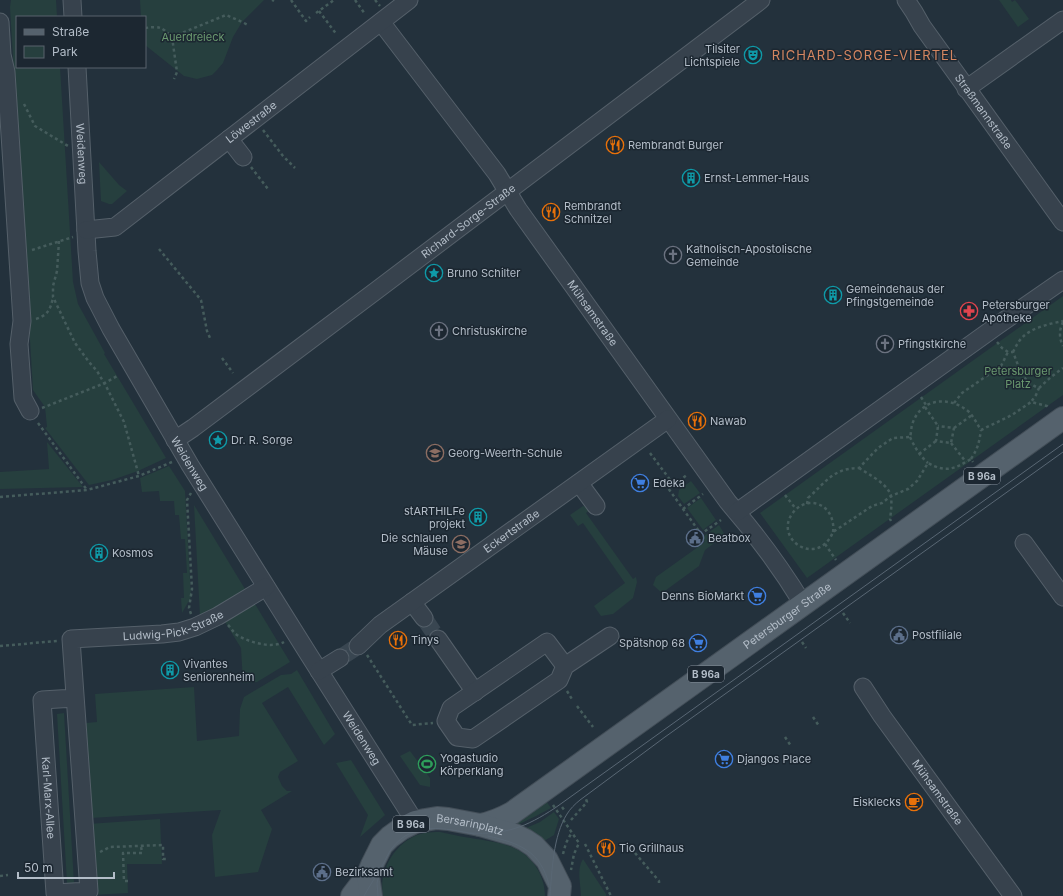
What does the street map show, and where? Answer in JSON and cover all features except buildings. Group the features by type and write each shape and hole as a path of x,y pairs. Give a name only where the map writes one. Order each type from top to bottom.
{"main road":[{"name":"Petersburger Straße","path":"508,822 543,791 803,604 1056,413"},
{"name":"Bersarinplatz","path":"370,886 372,865 382,846 390,837 401,829 415,822 437,818 480,825 508,822 515,835 534,846 547,860 563,885"},
{"name":"B 96a","path":"352,896 370,886"}],"street":[{"path":"72,0 74,16"},
{"name":"Löwestraße","path":"80,233 115,227 410,0"},
{"name":"Richard-Sorge-Straße","path":"175,440 195,427 508,192 761,0"},
{"name":"Straßmannstraße","path":"906,0 922,26 966,89 1060,212"},
{"path":"966,89 1063,20"},
{"path":"0,22 2,55 6,72 22,321 18,344 23,398 30,411"},
{"name":"Mühsamstraße","path":"381,22 497,174 522,215 728,502 745,521 791,584 803,604"},
{"name":"Weidenweg","path":"76,68 80,233 90,283 95,298 107,322 175,440 415,822"},
{"path":"229,139 243,157"},
{"path":"737,512 993,328 1063,280"},
{"name":"Eckertstraße","path":"358,646 380,625 668,419"},
{"path":"579,483 596,506"},
{"path":"1024,543 1063,597"},
{"name":"Ludwig-Pick-Straße","path":"71,639 162,634 195,628 266,587"},
{"path":"412,602 424,618"},
{"path":"565,666 547,642 451,708 446,721 457,737 473,739 559,680 565,666 610,636"},
{"name":"Karl-Marx-Allee","path":"71,639 89,891 55,893 42,700 75,698"},
{"path":"438,639 475,692"},
{"path":"319,671 340,658"},
{"name":"Mühsamstraße","path":"863,687 882,716 1013,896"}],"path":[{"path":"291,0 306,21 310,18"},
{"path":"334,0 317,12 337,35"},
{"path":"355,0 365,14"},
{"path":"172,37 226,15 248,25"},
{"path":"146,28 161,28 172,37 177,72 174,79"},
{"path":"21,99 35,126 68,146"},
{"path":"262,129 283,156 295,168"},
{"path":"243,157 268,189"},
{"path":"18,254 25,253 80,233"},
{"path":"34,319 47,314 52,304 53,286 57,272 59,241"},
{"path":"159,249 201,300 207,331 210,338"},
{"path":"53,297 75,343 105,383 124,422 139,476"},
{"path":"1039,388 1032,385 1021,373 1014,352 1020,339 1032,330 1046,324 1063,322 1060,335 1063,346"},
{"path":"998,343 1008,352 1014,352"},
{"path":"954,403 962,393 1001,366 1008,352"},
{"path":"222,358 233,373"},
{"path":"981,430 1012,415 1031,402 1039,388 1063,368"},
{"path":"87,490 30,411 45,407 105,383 117,376"},
{"path":"919,454 936,441 938,426 922,399"},
{"path":"938,401 954,403 962,407 972,416 981,430 980,441 972,461 949,469 936,467 928,464 915,448 910,438 911,426 916,415 926,406 938,401"},
{"path":"1031,402 1047,406 1056,413"},
{"path":"938,426 954,428 972,416"},
{"path":"951,443 954,428"},
{"path":"859,468 878,448 893,438 910,438"},
{"path":"936,441 951,443 966,462"},
{"path":"650,453 654,461 674,485"},
{"path":"0,497 87,490 139,476 172,461"},
{"path":"833,532 872,506 882,503 891,496 908,489 917,481 928,464"},
{"path":"807,504 808,498 832,476 849,468 859,468 875,478 886,488 891,496 891,521"},
{"path":"688,474 668,488 701,534 722,520"},
{"path":"191,493 187,500 192,588 189,608 195,628"},
{"path":"683,509 703,494"},
{"path":"788,498 796,509"},
{"path":"807,504 822,506 828,511 834,525 830,539 825,544 820,547 808,549 797,545 793,541 789,535 788,528 790,516 799,506 807,504"},
{"path":"825,544 836,560"},
{"path":"843,613 850,623"},
{"path":"221,614 236,634 248,640 262,644 276,645 284,642"},
{"path":"0,646 71,639"},
{"path":"802,642 806,648"},
{"path":"370,661 412,725 446,721"},
{"path":"577,706 593,727"},
{"path":"813,717 819,726"},
{"path":"784,737 791,746"},
{"path":"543,791 579,842 563,885"},
{"path":"570,819 587,802 586,799"},
{"path":"562,806 565,811"},
{"path":"585,844 611,896"},
{"path":"94,855 110,847 163,845 163,859 166,859"},
{"path":"128,881 124,881 123,853 142,852 141,846"},
{"path":"634,853 660,881 659,883"},
{"path":"0,876 8,875"}],"green space":[{"path":"11,0 56,0 57,16 16,16 16,68 60,68 73,282 78,304 105,353 104,354 166,458 138,471 112,480 89,485 45,428 47,427 45,407 33,390 10,7"},
{"name":"Auerdreieck","path":"140,0 264,0 242,22 233,37 223,63 212,75 197,79 184,76 146,46 146,16 141,16"},
{"path":"999,0 1011,0 1012,2 1015,0 1029,19 1018,27"},
{"path":"99,162 119,185 127,191 112,204 101,201"},
{"name":"Petersburger Platz","path":"1063,296 1063,395 807,578 760,513"},
{"path":"47,442 83,487 0,489 0,472 49,469"},
{"path":"169,466 185,491 191,597 182,613 181,598 184,598 183,573 187,573 185,539 181,539 179,515 175,515 174,501 160,501 159,491 142,492 140,478"},
{"path":"691,481 700,493 684,504 678,496 679,490"},
{"path":"701,498 716,520 703,530 687,508"},
{"path":"194,505 245,589 216,608 200,616"},
{"path":"583,506 591,509 586,513 633,579 636,577 637,582 633,598 613,614 601,616 594,606 625,583 583,523 578,526 570,515"},
{"path":"719,525 725,535 705,550 699,566 662,593 653,585 656,577 705,542 701,538"},
{"path":"255,604 290,662 257,682 243,683 241,648 225,622"},
{"path":"297,670 335,734 324,745 288,687 262,703 298,761 280,772 278,777 282,786 287,791 292,791 261,810 272,829 258,872 215,877 212,835 221,810 91,818 86,723 97,722 95,694 194,687 197,741 239,736 240,709 244,697 281,675 291,674"},
{"path":"64,713 74,883 67,883 57,714"},
{"path":"410,751 430,778 430,787 420,785 400,756"},
{"path":"351,760 385,815 360,837 368,815 336,763"},
{"path":"544,798 551,808 515,826 512,821"},
{"path":"554,812 559,819 554,835 544,841 526,828 540,822"},
{"path":"160,819 162,864 127,864 128,893 92,895 88,824"},
{"path":"440,832 510,846 518,850 529,858 538,870 545,889 545,896 383,896 382,886 387,866 398,848 414,836"},
{"path":"583,859 606,896 581,896 579,872"}],"tunnel":[{"path":"424,618 438,639"},
{"path":"340,658 358,646"}],"tram line":[{"path":"470,833 494,833 505,831 525,825 555,808 1063,444"},
{"path":"550,896 556,843 562,823 571,808 665,737 1063,452"},
{"path":"364,896 391,850 400,839 420,830 430,829 452,830 474,834"},
{"path":"488,836 509,842 527,850 540,864 549,885"},
{"path":"378,896 377,883 379,875"}],"place":[{"name":"Tilsiter Lichtspiele","path":"753,55"},
{"name":"Rembrandt Burger","path":"615,145"},
{"name":"Ernst-Lemmer-Haus","path":"691,178"},
{"name":"Rembrandt Schnitzel","path":"551,212"},
{"name":"Katholisch-Apostolische Gemeinde","path":"673,255"},
{"name":"Bruno Schilter","path":"434,273"},
{"name":"Gemeindehaus der Pfingstgemeinde","path":"833,295"},
{"name":"Petersburger Apotheke","path":"969,311"},
{"name":"Christuskirche","path":"439,331"},
{"name":"Pfingstkirche","path":"885,344"},
{"name":"Nawab","path":"697,421"},
{"name":"Dr. R. Sorge","path":"218,440"},
{"name":"Georg-Weerth-Schule","path":"435,453"},
{"name":"Edeka","path":"640,483"},
{"name":"stARTHILFe projekt","path":"478,517"},
{"name":"Beatbox","path":"695,538"},
{"name":"Die schlauen Mäuse","path":"461,544"},
{"name":"Kosmos","path":"99,553"},
{"name":"Denns BioMarkt","path":"757,596"},
{"name":"Postfiliale","path":"899,635"},
{"name":"Tinys","path":"398,640"},
{"name":"Spätshop 68","path":"698,643"},
{"name":"Vivantes Seniorenheim","path":"170,670"},
{"name":"Djangos Place","path":"724,759"},
{"name":"Yogastudio Körperklang","path":"427,764"},
{"name":"Eisklecks","path":"914,802"},
{"name":"Tio Grillhaus","path":"606,848"},
{"name":"Bezirksamt","path":"322,872"}],"district":[{"name":"RICHARD-SORGE-VIERTEL","path":"865,55"}]}
